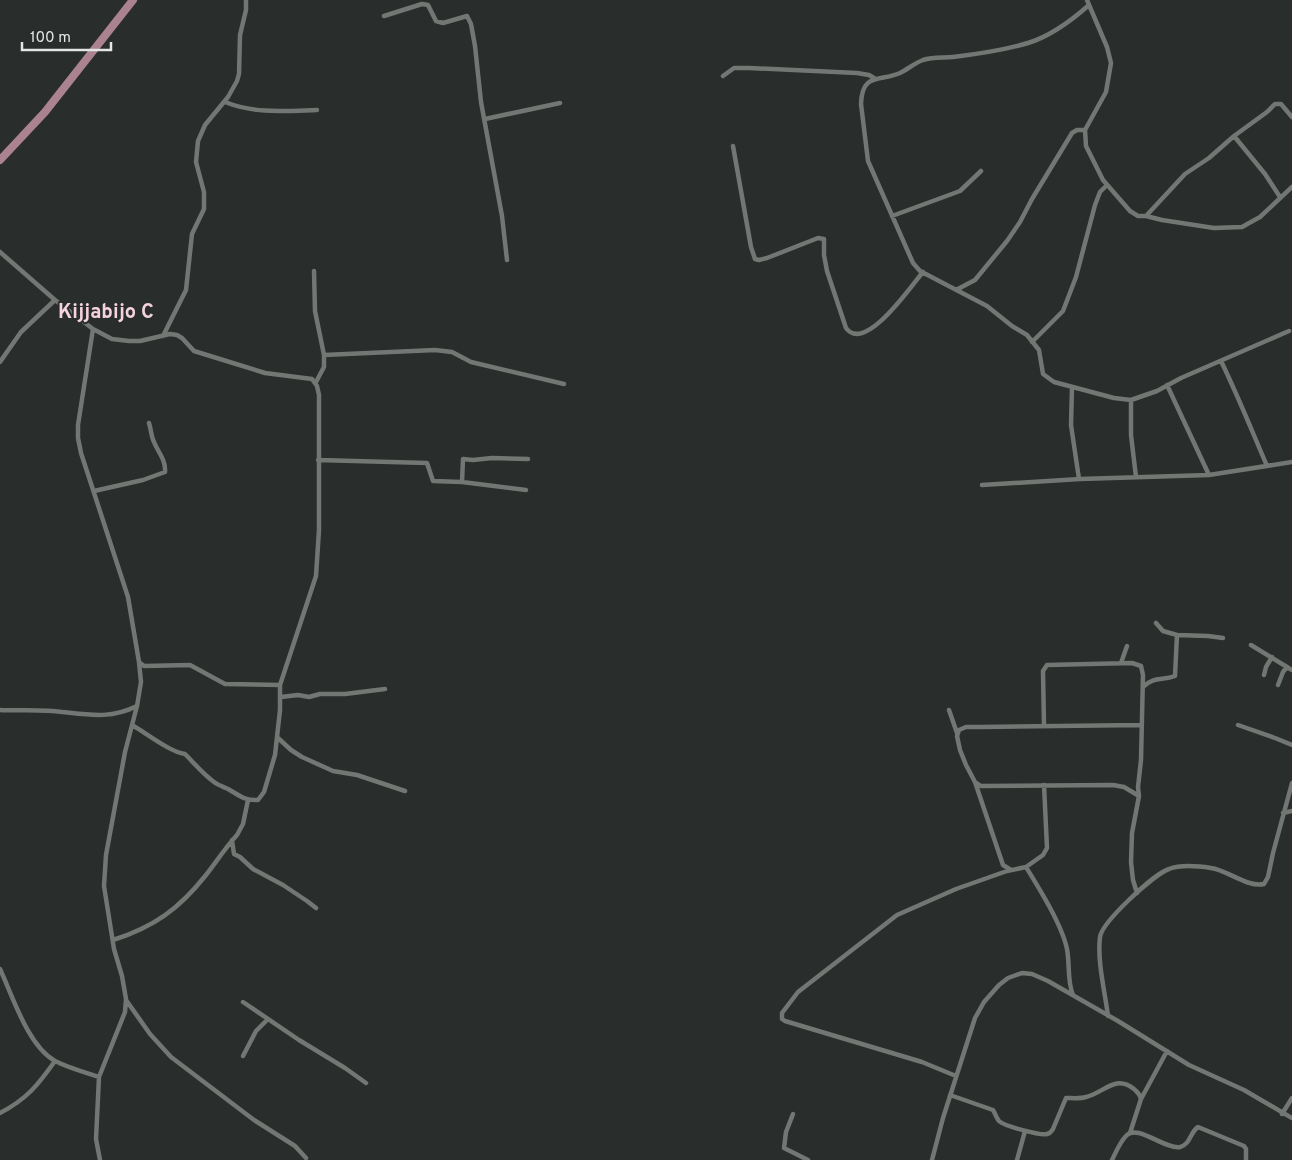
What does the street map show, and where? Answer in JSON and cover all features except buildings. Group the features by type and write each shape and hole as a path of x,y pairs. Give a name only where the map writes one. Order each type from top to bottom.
{"main road":[{"path":"0,160 50,106 133,0"}],"street":[{"path":"163,336 186,290 192,234 204,210 204,192 196,162 198,141 205,125 225,102 237,81 239,74 240,35 246,10 246,0"},
{"path":"1289,331 1131,400 1114,398 1054,382 1043,374 1039,350 1027,335 1012,326 987,306 916,268 868,161 861,94 864,87 874,78 899,73 925,59 955,57 1030,42 1060,28 1088,2 1108,47 1111,64 1106,92 1085,130 1088,150 1095,167 1107,185 1130,211 1138,216 1214,228 1242,227 1260,217 1292,186"},
{"path":"384,16 422,4 428,5 436,21 443,23 467,16 471,24 475,46 481,102 502,216 507,260"},
{"path":"723,76 734,68 758,68 858,73 874,78"},
{"path":"225,102 264,112 317,110"},
{"path":"485,119 560,103"},
{"path":"1146,216 1185,174 1209,158 1275,104 1281,104 1292,117"},
{"path":"956,290 975,280 1007,241 1072,133 1077,130 1085,130"},
{"path":"1234,136 1280,197"},
{"path":"733,146 751,247 755,259 766,258 818,238 824,239 827,271 843,320 850,332 856,334 865,333 885,317 923,272"},
{"path":"892,216 960,191 981,171"},
{"path":"1032,342 1063,311 1076,277 1095,205 1100,192 1107,185"},
{"path":"0,252 93,330 112,339 140,341 177,335 193,350 255,370 308,378 316,382"},
{"path":"132,725 176,751 185,754 214,782 230,790 236,796 248,800 258,800 264,792 278,738 280,685 316,576 319,530 319,395 316,382 324,371 324,355 315,311 314,271"},
{"path":"0,362 21,332 55,300"},
{"path":"93,330 80,412 78,438 81,453 128,596 139,662 141,688 125,752 106,855 104,886 126,999 124,1012 99,1077 96,1139 100,1160"},
{"path":"324,355 435,350 452,352 465,360 564,384"},
{"path":"1221,361 1268,466"},
{"path":"1168,385 1209,474"},
{"path":"1072,387 1071,424 1079,479"},
{"path":"1131,400 1131,435 1136,477"},
{"path":"94,491 128,484 165,472 164,461 155,444 149,422"},
{"path":"462,482 462,459 528,459"},
{"path":"318,460 427,463 433,482 462,482 526,490"},
{"path":"982,485 1209,474 1292,462"},
{"path":"1156,623 1163,630 1177,635 1223,638"},
{"path":"1142,686 1149,681 1175,676 1177,635"},
{"path":"1251,645 1290,668"},
{"path":"1121,663 1127,646"},
{"path":"1264,675 1272,657"},
{"path":"139,662 144,666 192,666 225,684 280,685"},
{"path":"1044,726 1044,667 1047,665 1132,663 1141,666 1141,760 1139,796 1132,833 1133,880 1137,893"},
{"path":"1278,685 1282,672 1290,668"},
{"path":"280,697 298,695 308,697 320,694 344,694 384,689"},
{"path":"0,710 62,712 98,716 123,713 138,706"},
{"path":"949,710 966,765 975,782 1003,866 1011,871"},
{"path":"957,733 966,727 1141,725"},
{"path":"1238,725 1292,745"},
{"path":"278,738 290,750 325,767 341,773 357,775 404,791"},
{"path":"975,782 981,786 1113,785 1124,787 1139,796"},
{"path":"1108,1016 1102,974 1100,936 1107,924 1159,873 1170,868 1185,866 1215,868 1254,884 1264,884 1268,877 1292,782"},
{"path":"956,1076 922,1062 785,1021 782,1019 782,1013 798,992 897,915 956,889 1026,868 1043,855 1047,848 1044,785"},
{"path":"113,940 136,932 168,914 191,893 243,824 248,800"},
{"path":"1283,813 1292,811"},
{"path":"232,840 234,854 240,857 246,865 283,885 316,908"},
{"path":"1026,868 1046,902 1067,948 1070,986 1074,996"},
{"path":"0,969 26,1030 47,1055 99,1077"},
{"path":"932,1160 950,1095 979,1009 990,994 1008,978 1022,973 1032,974 1074,996 1189,1065 1244,1090 1282,1114 1292,1118"},
{"path":"126,999 150,1034 171,1057 254,1120 296,1146 306,1158"},
{"path":"243,1002 366,1083"},
{"path":"243,1056 256,1031 268,1019"},
{"path":"1130,1133 1141,1099 1168,1052"},
{"path":"0,1113 22,1101 55,1060"},
{"path":"950,1095 993,1110 1000,1122 1025,1131 1048,1134 1053,1129 1066,1098 1086,1097 1119,1083 1131,1087 1140,1094 1141,1099"},
{"path":"1282,1114 1292,1098"},
{"path":"793,1114 786,1132 784,1148 808,1160"},
{"path":"1112,1160 1125,1136 1130,1133 1138,1132 1167,1145 1179,1147 1188,1142 1195,1129 1202,1128 1244,1146 1247,1154 1246,1160"},
{"path":"1017,1160 1025,1131"}],"district":[{"name":"Kijjabijo C","path":"106,313"}]}
